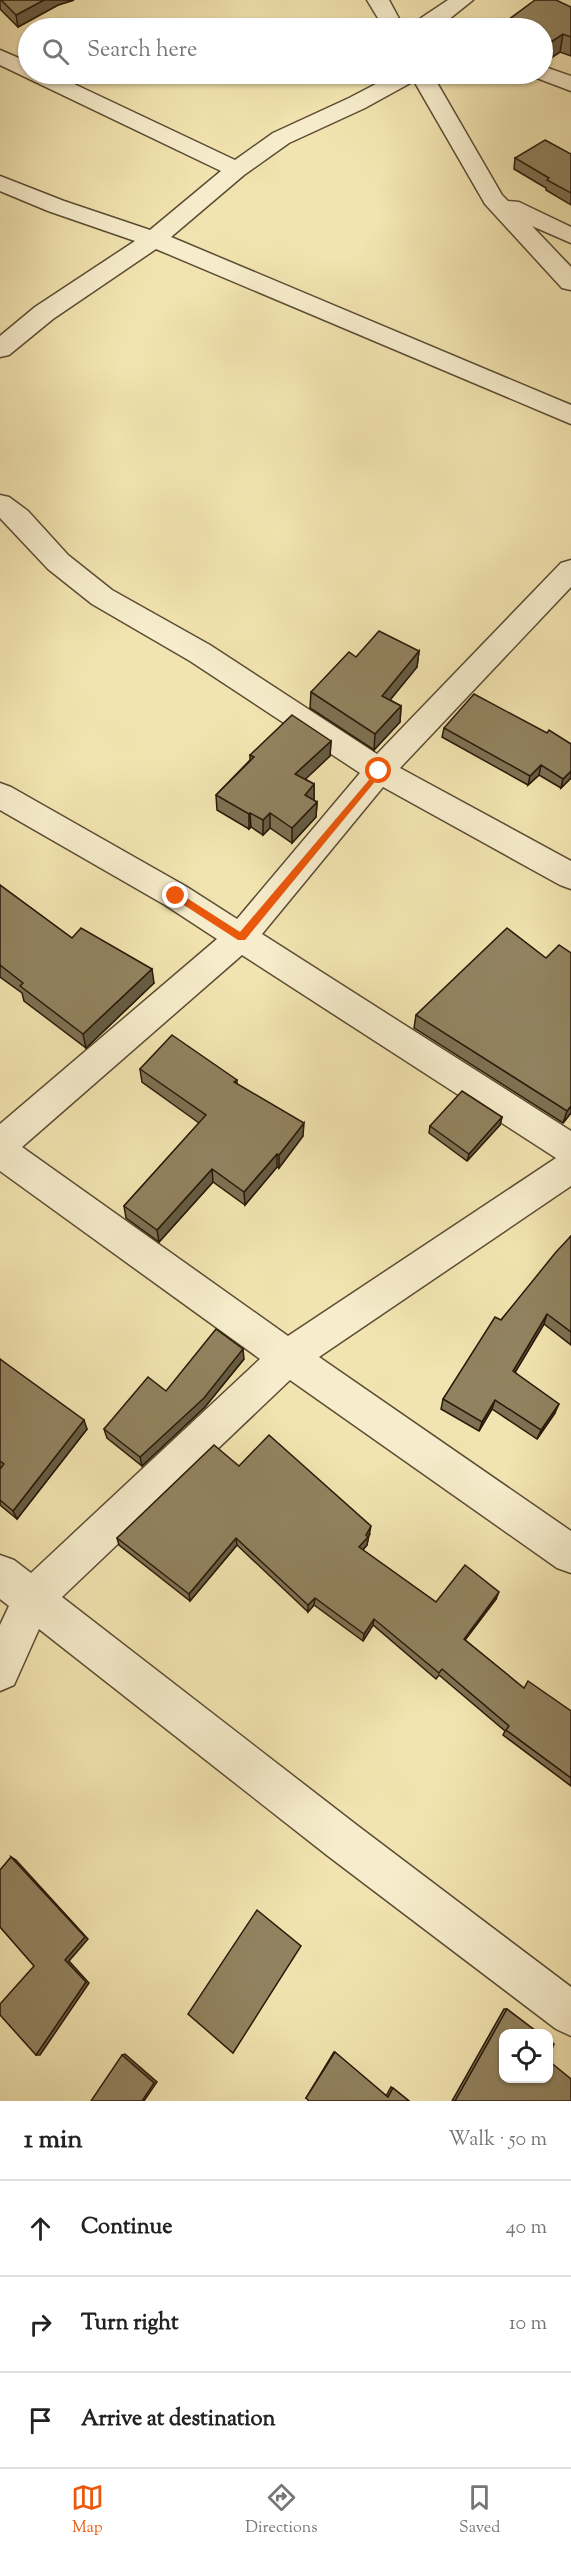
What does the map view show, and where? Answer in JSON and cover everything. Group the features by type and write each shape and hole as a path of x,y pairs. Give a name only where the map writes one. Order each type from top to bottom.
{"street":[{"path":"378,0 388,18"},
{"path":"442,18 462,0"},
{"path":"0,57 18,65"},
{"path":"553,76 571,84"},
{"path":"57,84 236,170"},
{"path":"0,349 44,313 154,238 236,170 281,138 392,84"},
{"path":"427,84 493,199 571,282"},
{"path":"0,183 56,206 154,238 571,415"},
{"path":"493,199 571,236"},
{"path":"0,504 18,518 58,562 102,597 200,653 379,771 571,876"},
{"path":"0,1145 241,938 379,771 571,570"},
{"path":"0,795 176,896 571,1149"},
{"path":"0,1151 129,1247 571,1554"},
{"path":"0,1671 32,1599 289,1356 571,1167"},
{"path":"0,1574 343,1841 571,2014"}],"building":[{"path":"1,0 44,0 16,15"},
{"path":"535,0 556,0 571,7 571,37 563,34 553,40 553,18 511,18"},
{"path":"545,140 571,154 571,193 515,158"},
{"path":"379,631 419,651 382,696 401,706 375,734 311,692 349,652 356,657"},
{"path":"474,694 547,733 549,730 571,744 571,771 563,779 541,765 530,776 444,728"},
{"path":"292,715 331,741 295,774 314,784 305,795 317,802 292,828 270,813 263,820 216,795 254,757 250,755"},
{"path":"0,885 72,938 81,928 152,969 83,1034 20,986 23,983 0,965"},
{"path":"507,928 546,958 559,945 571,953 571,1106 567,1111 416,1015"},
{"path":"172,1035 237,1080 234,1082 304,1123 279,1155 277,1154 244,1192 212,1169 157,1230 124,1206 206,1115 140,1069"},
{"path":"462,1091 502,1117 469,1154 430,1126"},
{"path":"571,1236 571,1332 547,1314 513,1371 559,1404 541,1430 495,1400 482,1422 443,1399 495,1317 501,1320"},
{"path":"216,1329 243,1349 204,1398 140,1457 104,1429 148,1377 166,1391"},
{"path":"0,1359 84,1420 13,1511 0,1500 0,1469 4,1464 0,1461"},
{"path":"269,1435 371,1526 366,1535 368,1537 359,1547 436,1602 465,1565 499,1592 464,1639 524,1688 528,1681 571,1711 571,1778 506,1730 509,1726 442,1669 439,1673 374,1619 364,1634 315,1598 308,1605 236,1538 189,1594 117,1538 214,1445 239,1466"},
{"path":"11,1857 85,1937 65,1960 86,1982 36,2055 0,2015 0,2004 34,1966 0,1927 0,1870"},
{"path":"257,1910 301,1946 233,2053 188,2014"},
{"path":"507,2009 533,2029 499,2029 499,2083 553,2083 553,2064 571,2079 571,2101 455,2101"},
{"path":"335,2052 388,2097 393,2088 409,2101 309,2101 306,2098"},
{"path":"122,2055 154,2083 142,2101 91,2101"}],"route":[{"path":"176,896 241,938 379,771"}]}
